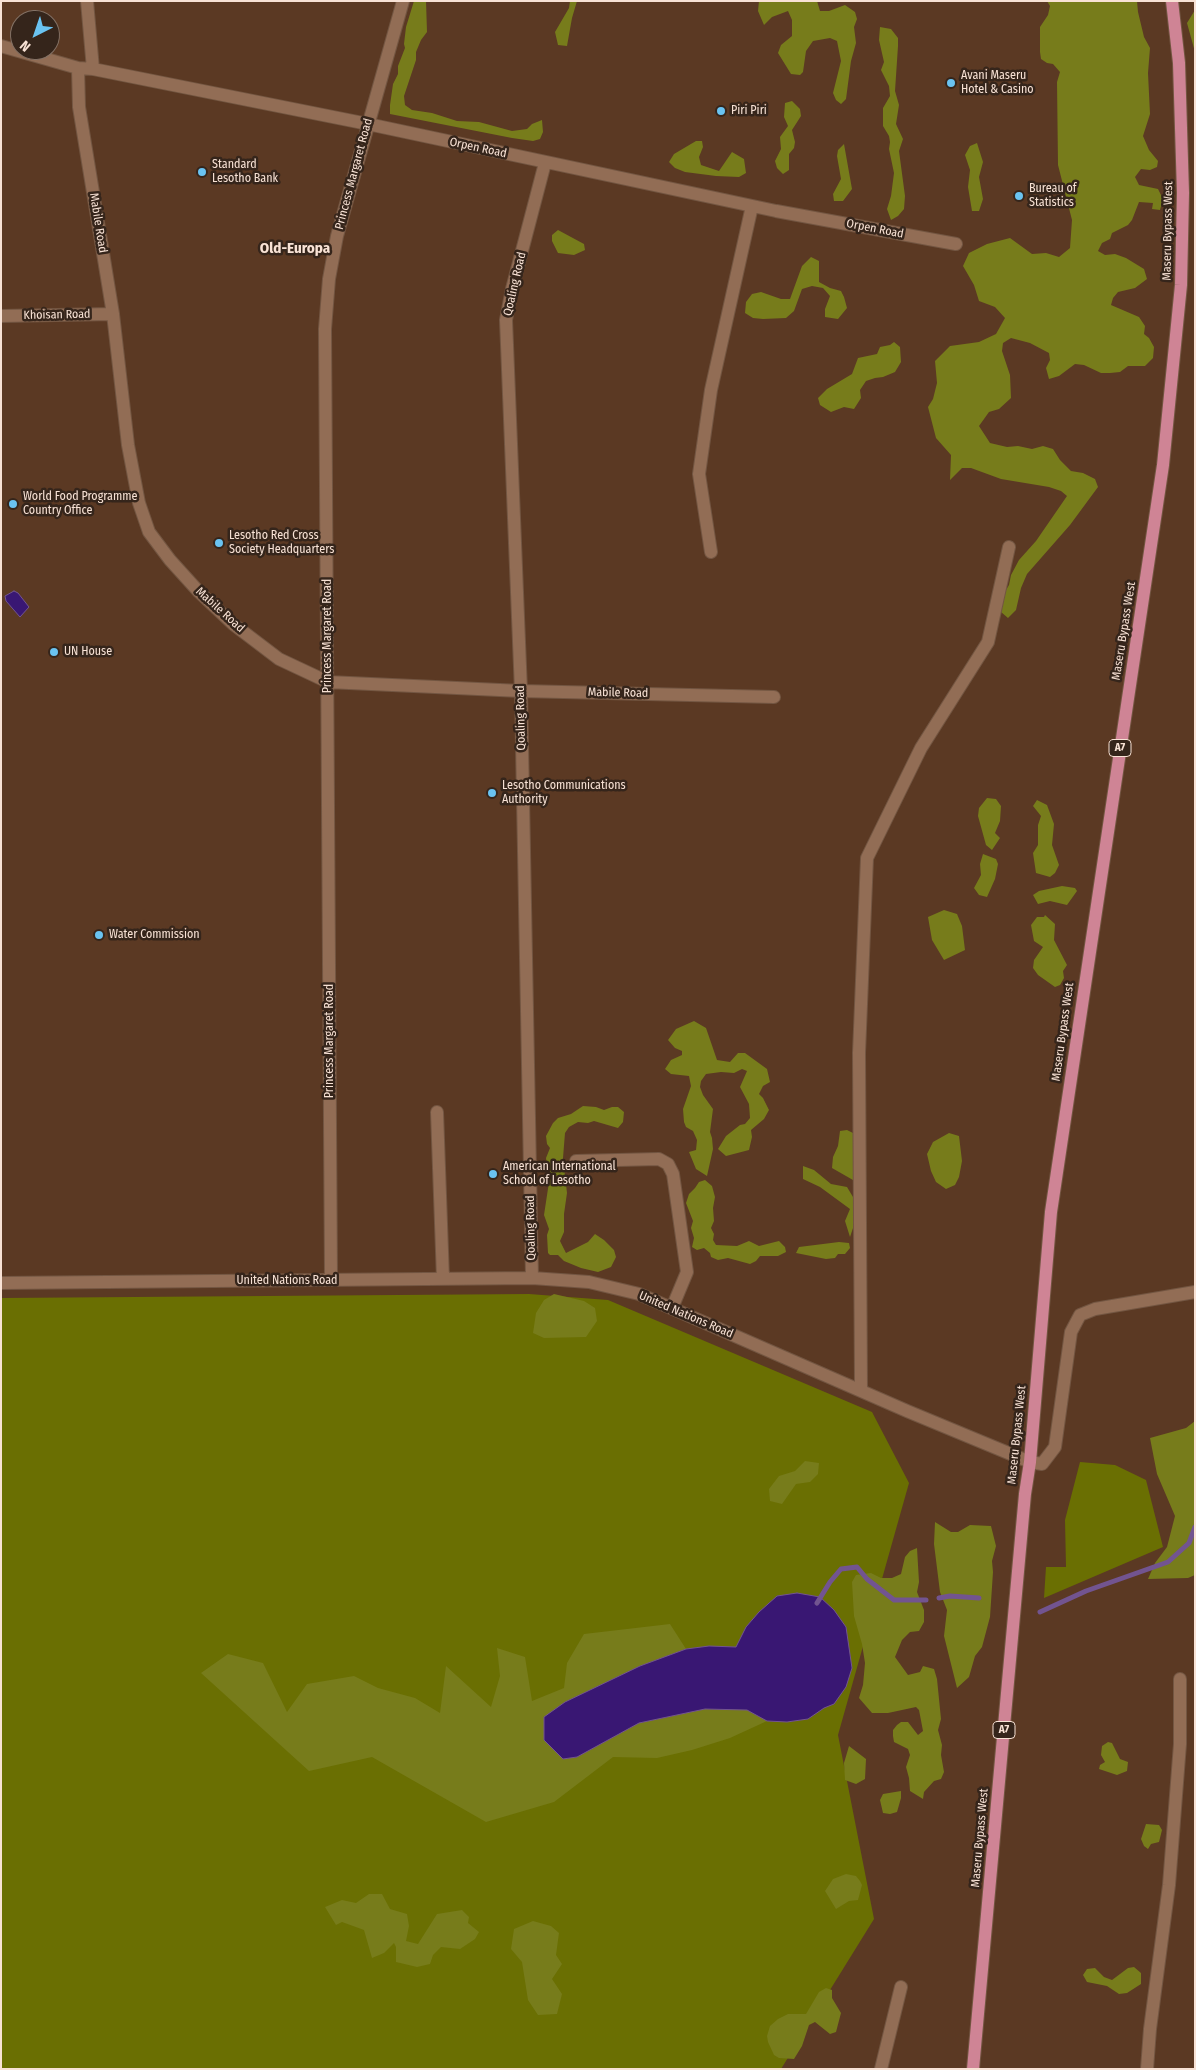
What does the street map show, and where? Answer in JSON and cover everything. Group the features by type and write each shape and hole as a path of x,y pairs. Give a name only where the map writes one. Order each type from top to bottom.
{"main road":[{"name":"Maseru Bypass West","path":"973,2069 1025,1494 1030,1462 1051,1212 1164,456 1181,285 1184,193 1179,63 1172,1"}],"street":[{"path":"87,1 93,69"},
{"name":"Princess Margaret Road","path":"331,1280 325,329 329,279 337,236 403,1"},
{"name":"Orpen Road","path":"1,46 78,68 93,69 368,124 752,206 956,244"},
{"name":"Mabile Road","path":"78,68 79,106 113,314 128,445 139,504 149,532 170,560 199,592 233,624 279,658 328,682 521,690 774,697"},
{"name":"Qoaling Road","path":"532,1278 521,690 506,320 512,289 545,162"},
{"path":"711,552 699,474 711,390 752,206"},
{"name":"Khoisan Road","path":"1,316 113,314"},
{"path":"861,1390 859,1053 867,858 921,748 988,642 1010,547"},
{"path":"437,1112 442,1279"},
{"path":"576,1161 659,1159 668,1164 673,1174 688,1272 672,1308"},
{"name":"United Nations Road","path":"1,1283 532,1278 589,1282 639,1294 1030,1462"},
{"path":"1030,1462 1042,1464 1055,1447 1072,1332 1080,1315 1095,1308 1195,1292"},
{"path":"1147,2069 1150,2029 1169,1885 1180,1744 1180,1679"},
{"path":"881,2069 901,1988"}],"shaded area":[{"path":"414,1 426,1 427,32 416,52 416,60 404,96 405,105 412,110 432,113 457,121 479,122 512,131 527,129 532,124 542,120 543,132 540,139 533,141 512,138 390,114 393,84 398,74 398,66 405,48 406,27"},
{"path":"570,1 577,1 567,46 558,45 555,32 569,8"},
{"path":"759,1 817,1 820,11 829,11 845,5 855,12 857,19 854,27 856,43 851,61 846,99 841,104 836,100 833,93 841,61 837,41 830,38 813,41 806,51 803,72 800,75 791,74 778,53 781,45 792,36 792,20 788,11 772,17 764,25 758,11"},
{"path":"1047,1 1137,1 1144,37 1150,48 1148,73 1150,114 1143,136 1149,150 1158,161 1157,167 1150,170 1141,169 1135,177 1139,185 1158,189 1163,199 1160,210 1152,209 1153,203 1139,202 1128,225 1112,233 1110,239 1102,243 1098,251 1105,255 1115,254 1126,258 1144,269 1147,279 1135,288 1118,292 1113,298 1111,305 1139,317 1145,326 1144,334 1149,338 1154,347 1153,358 1145,366 1128,366 1120,372 1101,373 1084,365 1075,364 1059,376 1049,379 1046,368 1050,360 1049,353 1030,343 1011,338 1003,343 1002,351 1010,375 1011,398 999,409 989,412 979,426 990,443 1007,447 1018,446 1032,449 1043,446 1053,449 1060,460 1071,471 1083,473 1095,479 1098,487 1070,525 1027,574 1021,588 1016,610 1008,618 1001,612 1003,595 1009,585 1011,575 1019,560 1036,541 1067,496 1061,491 1049,487 1001,479 971,468 962,468 950,480 951,455 936,438 928,407 933,399 937,383 935,361 950,346 979,342 996,334 1005,318 995,307 979,301 974,285 963,266 969,253 987,244 1010,238 1032,254 1046,253 1059,257 1070,248 1072,220 1058,165 1057,82 1060,72 1053,64 1041,59 1040,52 1040,27 1048,15 1050,6"},
{"path":"1195,10 1195,52 1187,23"},
{"path":"880,27 891,29 898,38 895,91 899,105 896,124 903,139 899,151 905,196 904,209 891,220 887,209 894,173 889,149 889,136 883,126 883,108 890,96 889,86 881,70 884,62 879,40"},
{"path":"792,101 800,109 801,116 792,130 795,142 794,148 789,154 789,170 783,174 777,168 775,161 781,149 780,137 788,126 784,117 785,103"},
{"path":"696,141 702,141 703,147 699,157 701,165 719,171 732,152 744,159 746,173 739,177 685,172 675,168 669,162 674,154"},
{"path":"977,143 983,162 979,177 983,199 979,211 972,211 968,187 970,170 965,155 970,146"},
{"path":"844,144 852,189 843,201 834,201 833,194 841,179 837,156 838,150"},
{"path":"558,230 584,244 585,250 574,255 558,253 552,241 552,235"},
{"path":"811,257 819,261 819,282 841,291 844,297 847,308 838,319 825,317 825,309 830,296 823,288 812,286 802,289 794,311 786,318 753,318 745,313 746,302 752,294 761,292 781,299 790,299 802,266"},
{"path":"894,342 900,347 901,362 895,372 866,381 860,390 861,398 854,409 844,407 831,412 820,405 818,398 827,389 852,374 858,358 877,354 880,347"},
{"path":"14,591 18,593 29,607 20,617 6,601 5,596"},
{"path":"987,798 996,799 1001,806 1000,821 995,833 1000,838 992,850 986,845 978,816 979,808"},
{"path":"1037,800 1047,805 1054,824 1052,845 1059,865 1055,873 1050,877 1036,873 1033,853 1038,845 1038,825 1041,816 1033,806"},
{"path":"983,854 996,859 998,864 995,879 987,897 979,895 974,888 981,875 980,864"},
{"path":"1062,886 1075,888 1077,891 1067,905 1050,901 1038,904 1033,895 1039,891"},
{"path":"944,910 957,914 962,926 965,950 944,960 932,940 928,917"},
{"path":"1045,915 1055,924 1054,940 1067,965 1063,971 1064,978 1060,985 1055,987 1038,975 1033,968 1034,960 1043,947 1034,941 1031,925 1037,917 1044,917"},
{"path":"694,1021 706,1028 717,1060 730,1062 738,1053 745,1053 767,1069 770,1082 763,1086 759,1094 769,1110 764,1119 751,1130 752,1137 749,1150 726,1156 718,1149 726,1136 740,1125 745,1124 750,1118 749,1104 740,1087 747,1071 742,1069 734,1073 706,1074 701,1081 700,1087 703,1095 713,1109 710,1132 713,1149 707,1176 696,1169 689,1152 696,1150 697,1140 693,1131 686,1127 684,1122 683,1109 691,1086 689,1076 671,1074 665,1069 671,1060 682,1055 682,1051 675,1048 668,1040 676,1029"},
{"path":"583,1106 604,1110 618,1107 624,1112 623,1122 618,1128 594,1121 588,1123 578,1122 569,1127 565,1133 563,1158 567,1193 564,1232 560,1241 566,1253 588,1242 595,1234 604,1240 614,1250 616,1257 611,1267 598,1272 581,1268 564,1261 558,1255 550,1255 548,1253 547,1235 549,1229 544,1215 549,1182 546,1158 550,1148 547,1144 546,1136 558,1118 571,1114"},
{"path":"847,1130 853,1133 857,1145 856,1175 853,1180 832,1168 840,1131"},
{"path":"949,1133 959,1136 962,1161 959,1177 955,1185 946,1189 936,1182 927,1154 933,1142"},
{"path":"803,1166 814,1170 831,1184 847,1187 856,1202 854,1225 850,1237 845,1221 850,1209 820,1187 803,1179"},
{"path":"705,1180 712,1186 715,1197 713,1208 714,1221 711,1228 716,1245 737,1246 749,1241 759,1246 779,1241 785,1247 786,1252 778,1256 760,1256 750,1264 728,1258 718,1260 711,1257 710,1253 704,1248 697,1250 692,1247 694,1238 691,1228 693,1221 686,1203 689,1194 699,1182"},
{"path":"839,1242 849,1243 850,1248 845,1254 838,1254 835,1258 826,1259 796,1253 799,1247"},
{"path":"529,1294 608,1300 872,1412 909,1483 838,1735 874,1919 781,2069 1,2069 1,1298"},
{"path":"554,1294 584,1301 595,1308 597,1321 586,1337 544,1338 533,1333 536,1313 544,1300"},
{"path":"1195,1421 1195,1575 1188,1578 1148,1579 1155,1563 1167,1547 1175,1516 1157,1474 1150,1438 1186,1428"},
{"path":"805,1461 819,1463 818,1474 810,1482 796,1484 782,1504 770,1501 769,1489 779,1476 795,1471"},
{"path":"1080,1462 1115,1465 1146,1480 1163,1547 1044,1598 1046,1567 1066,1567 1065,1520"},
{"path":"935,1522 951,1532 958,1532 970,1525 991,1526 996,1546 992,1561 990,1617 982,1647 975,1656 969,1677 957,1688 944,1636 947,1610 940,1592 934,1544"},
{"path":"917,1548 919,1582 917,1592 924,1610 924,1622 919,1631 910,1632 902,1640 895,1657 908,1675 920,1672 923,1666 934,1669 937,1679 941,1719 938,1730 942,1745 941,1755 944,1772 941,1779 934,1781 924,1792 923,1799 910,1791 906,1767 910,1755 908,1749 894,1742 893,1736 893,1730 901,1722 908,1722 918,1735 923,1731 919,1710 916,1707 888,1713 872,1713 859,1698 863,1685 865,1663 854,1616 852,1582 856,1575 871,1573 881,1578 892,1578 901,1574 905,1557 910,1551"},
{"path":"797,1593 820,1597 834,1610 846,1627 852,1668 846,1687 834,1704 824,1708 808,1719 787,1722 767,1721 747,1710 705,1709 639,1723 577,1757 563,1759 544,1740 544,1717 565,1702 640,1666 686,1649 709,1646 736,1647 746,1627 777,1596"},
{"path":"670,1624 686,1649 640,1666 565,1702 577,1757 639,1723 705,1709 747,1710 767,1721 730,1738 692,1750 657,1758 613,1757 554,1802 486,1822 372,1757 309,1771 201,1673 228,1654 263,1663 287,1712 307,1684 354,1676 378,1688 415,1698 440,1713 446,1666 491,1707 500,1676 497,1648 525,1657 532,1701 564,1688 567,1663 584,1634"},
{"path":"1108,1742 1112,1743 1120,1759 1128,1762 1127,1771 1117,1775 1099,1769 1100,1765 1105,1762 1101,1755 1102,1746"},
{"path":"849,1746 866,1759 865,1779 856,1784 845,1780 844,1763"},
{"path":"901,1791 897,1812 883,1813 880,1800 883,1794"},
{"path":"1146,1824 1159,1825 1162,1830 1159,1842 1151,1844 1148,1849 1144,1846 1141,1839"},
{"path":"846,1874 856,1876 862,1885 858,1900 849,1901 836,1909 825,1891 833,1879"},
{"path":"369,1894 382,1894 390,1909 407,1914 409,1926 406,1941 418,1944 437,1914 462,1910 469,1917 468,1923 479,1932 475,1939 460,1949 441,1947 433,1955 430,1964 417,1967 396,1962 396,1947 394,1943 384,1953 372,1958 364,1930 342,1922 336,1925 325,1907 342,1900 356,1903"},
{"path":"533,1921 551,1926 559,1933 556,1955 562,1964 552,1979 562,1994 557,2014 538,2015 528,2000 522,1962 511,1949 514,1929"},
{"path":"1134,1967 1141,1973 1141,1984 1127,1993 1119,1994 1107,1986 1087,1982 1083,1975 1087,1969 1095,1968 1104,1977 1112,1980 1128,1968"},
{"path":"826,1988 832,1990 832,1998 841,2013 836,2032 830,2034 815,2022 809,2025 802,2046 794,2059 779,2058 774,2055 767,2036 770,2026 788,2014 806,2014 819,1992"}],"waterway":[{"path":"1040,1612 1086,1591 1168,1562 1189,1543 1195,1527"},
{"path":"817,1603 841,1569 857,1567 867,1579 894,1600 926,1600"},
{"path":"939,1598 950,1596 979,1598"}],"place":[{"name":"Avani Maseru Hotel & Casino","path":"951,83"},
{"name":"Piri Piri","path":"721,111"},
{"name":"Standard Lesotho Bank","path":"202,172"},
{"name":"Bureau of Statistics","path":"1019,196"},
{"name":"World Food Programme Country Office","path":"13,504"},
{"name":"Lesotho Red Cross Society Headquarters","path":"219,543"},
{"name":"UN House","path":"54,652"},
{"name":"Lesotho Communications Authority","path":"492,793"},
{"name":"Water Commission","path":"99,935"},
{"name":"American International School of Lesotho","path":"493,1174"}],"district":[{"name":"Old-Europa","path":"295,249"}]}
